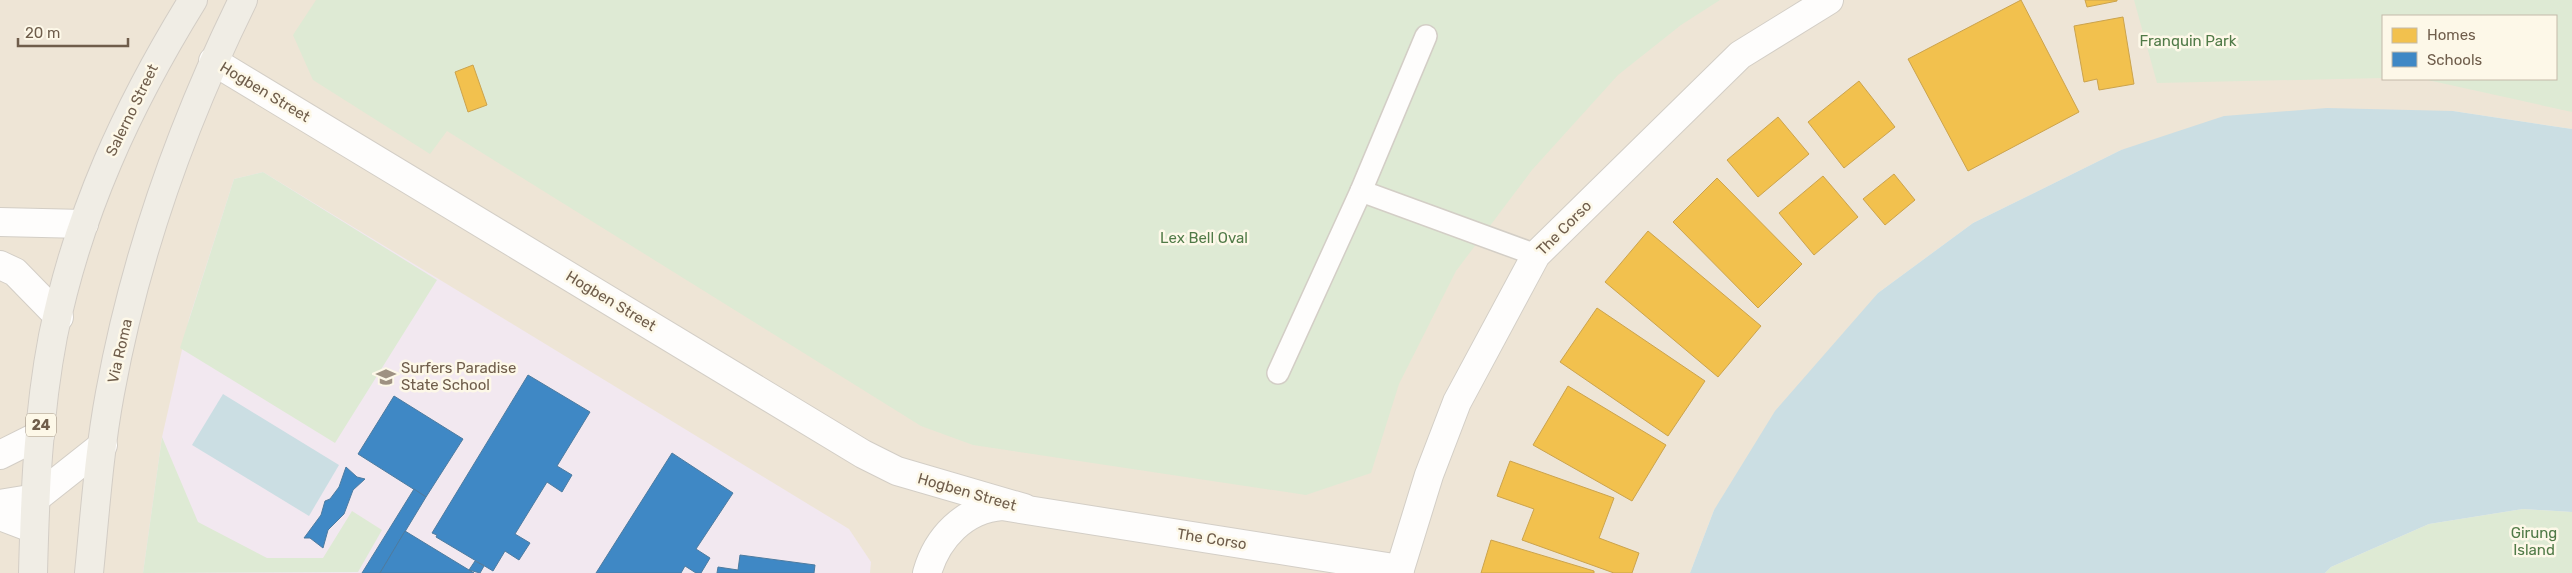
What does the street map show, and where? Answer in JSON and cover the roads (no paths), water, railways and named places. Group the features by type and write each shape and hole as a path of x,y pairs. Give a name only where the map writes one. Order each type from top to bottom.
{"main road":[{"name":"Salerno Street","path":"84,224 104,169 154,64 192,0"},
{"path":"213,61 243,0"},
{"name":"Via Roma","path":"89,573 103,445 120,344 148,238 183,136 213,61"},
{"name":"24","path":"33,573 40,435 45,391 59,317 84,224"}],"street":[{"name":"The Corso","path":"1024,508 1399,571 1429,474 1457,402 1536,255 1740,55 1830,0"},
{"name":"Hogben Street","path":"213,61 863,454 906,474 1024,508"},
{"path":"0,222 84,224"},
{"path":"0,265 15,272 59,317"},
{"path":"0,455 40,435"},
{"path":"0,504 36,498 103,445"},
{"path":"927,573 941,543 960,521 992,507 1024,508"},
{"path":"0,516 34,529"}],"lane":[{"path":"1278,373 1361,191 1426,36"},
{"path":"1361,191 1536,255"}],"place":[{"name":"Surfers Paradise State School","path":"386,377"}],"park label":[{"name":"Franquin Park","path":"2188,41"},
{"name":"Lex Bell Oval","path":"1204,238"},
{"name":"Girung Island","path":"2534,542"}]}
